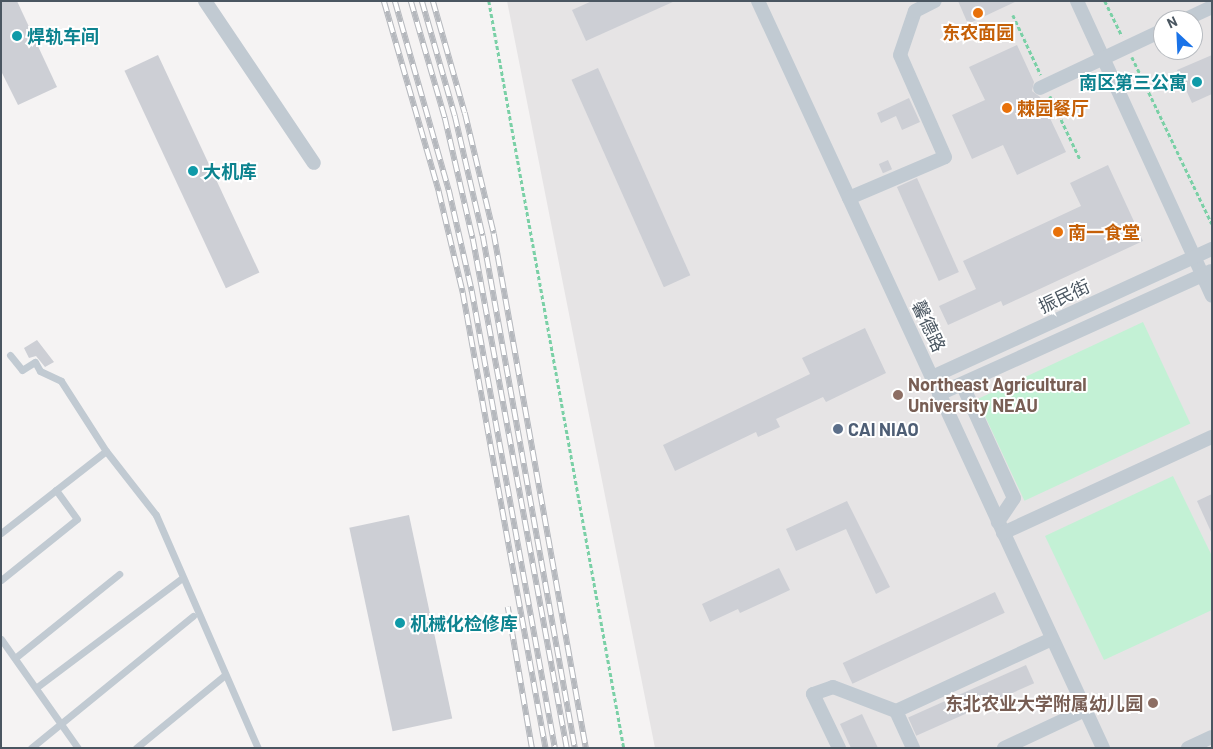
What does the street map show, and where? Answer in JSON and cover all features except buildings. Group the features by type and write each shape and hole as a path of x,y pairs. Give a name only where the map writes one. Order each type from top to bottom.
{"street":[{"path":"205,1 314,163"},
{"name":"馨德路","path":"758,1 1103,748"},
{"path":"849,198 945,157 900,55 915,11 935,1"},
{"path":"1077,1 1194,257 1207,273 1212,296"},
{"path":"1040,88 1153,34"},
{"name":"振民街","path":"932,377 1212,249"},
{"path":"940,394 1207,273"},
{"path":"1113,294 1121,312"},
{"path":"1030,332 1038,349"},
{"path":"962,384 1014,498 1000,528"},
{"path":"1000,528 1212,437"},
{"path":"896,711 1052,639"},
{"path":"838,748 813,694 833,686 896,711 913,748"},
{"path":"1004,748 1085,710"},
{"path":"1188,748 1212,737"}],"lane":[{"path":"10,355 22,370 35,362 40,371 61,381 106,451 156,515 258,748"},
{"path":"1,533 106,451"},
{"path":"1,580 77,519 56,490"},
{"path":"15,658 119,574"},
{"path":"37,687 182,578"},
{"path":"31,748 193,616"},
{"path":"2,641 62,722 78,748"},
{"path":"136,748 225,675"}],"path":[{"path":"489,1 624,748"},
{"path":"1106,1 1212,224"}],"shaded area":[{"name":"Northeast Agricultural University NEAU","path":"507,1 1212,1 1212,748 655,748"}],"green space":[{"path":"1143,322 1190,424 1024,501 977,399"},
{"path":"1173,476 1212,556 1212,610 1104,660 1045,536"}],"railway":[{"path":"384,1 439,192 463,293 546,748"},
{"path":"395,1 449,190 472,291 555,748"},
{"path":"411,1 445,118 473,239 567,748"},
{"path":"422,1 455,116 483,236 575,748"},
{"path":"433,1 465,113 494,234 586,748"},
{"path":"508,607 532,748"}],"place":[{"name":"东农面园","path":"978,13"},
{"name":"焊轨车间","path":"17,36"},
{"name":"南区第三公寓","path":"1197,82"},
{"name":"棘园餐厅","path":"1007,108"},
{"name":"大机库","path":"193,171"},
{"name":"南一食堂","path":"1058,232"},
{"name":"Northeast Agricultural University NEAU","path":"898,395"},
{"name":"CAI NIAO","path":"838,429"},
{"name":"机械化检修库","path":"400,623"},
{"name":"东北农业大学附属幼儿园","path":"1153,703"}]}
